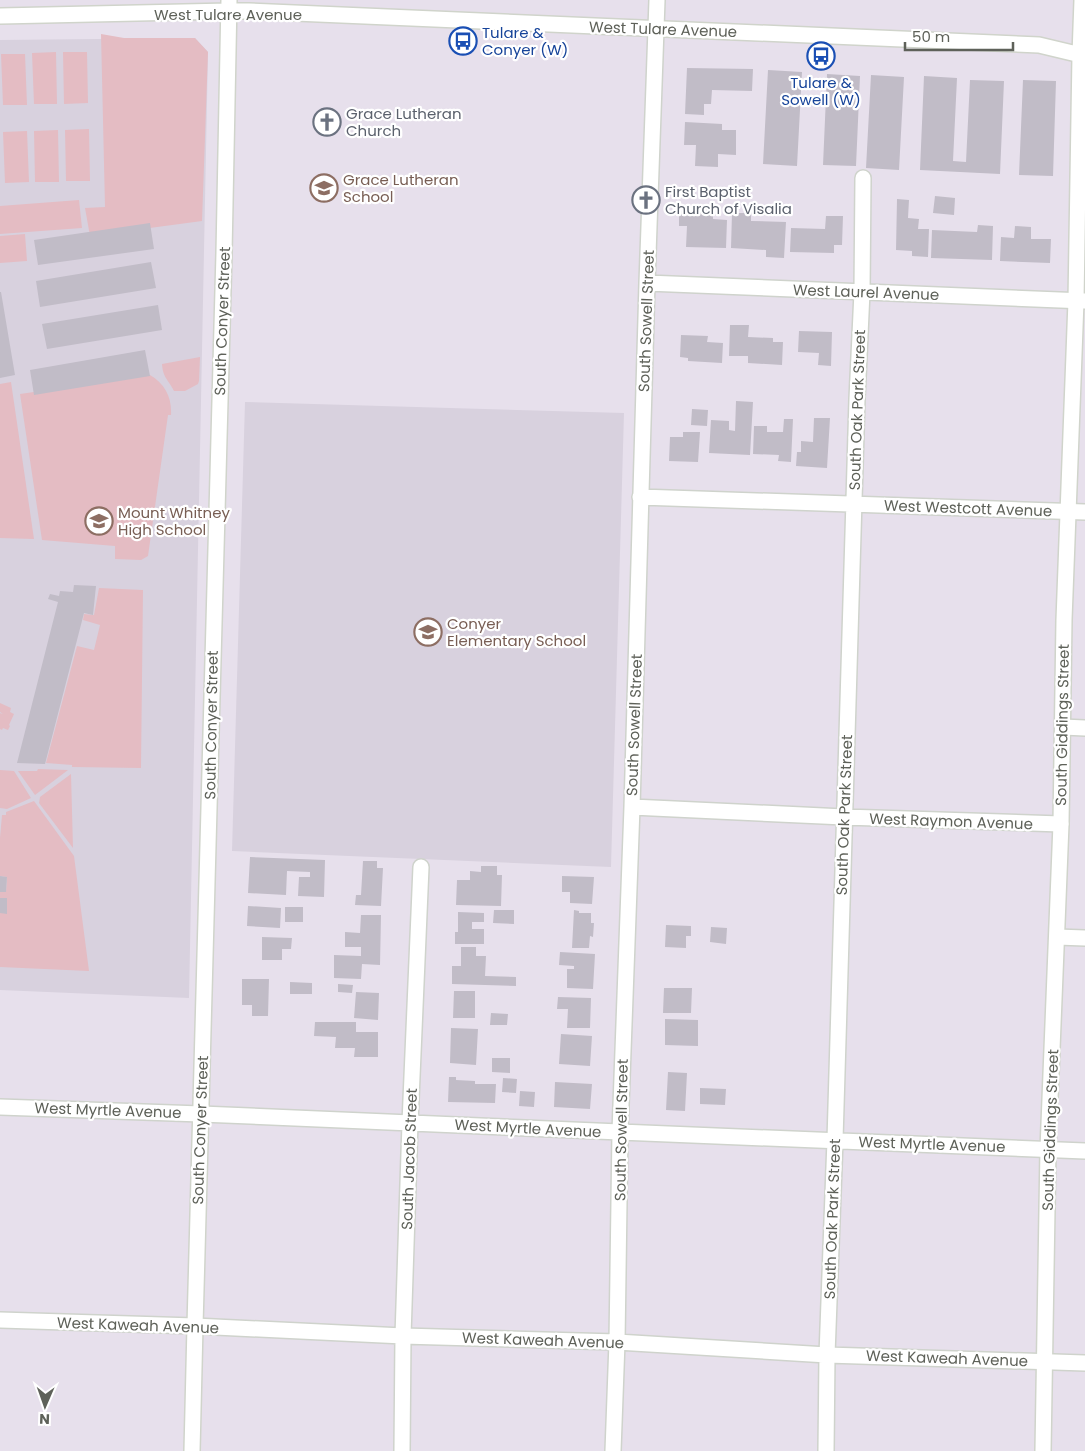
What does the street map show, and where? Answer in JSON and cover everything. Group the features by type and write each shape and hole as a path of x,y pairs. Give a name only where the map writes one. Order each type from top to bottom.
{"street":[{"name":"South Sowell Street","path":"613,1451 617,1342 620,1132 657,0"},
{"name":"South Giddings Street","path":"1043,1451 1046,1361 1048,1149 1057,937 1064,620 1080,301 1082,0"},
{"name":"West Tulare Avenue","path":"0,16 229,5 656,29 1039,45 1082,55"},
{"name":"South Conyer Street","path":"192,1451 224,263 229,5"},
{"name":"South Oak Park Street","path":"826,1451 827,1355 862,292 863,178"},
{"name":"West Laurel Avenue","path":"647,283 1080,301"},
{"name":"West Westcott Avenue","path":"640,497 1085,512"},
{"path":"1062,727 1085,728"},
{"name":"West Raymon Avenue","path":"632,808 1060,824"},
{"name":"South Jacob Street","path":"402,1451 403,1336 420,867"},
{"path":"1057,937 1085,938"},
{"name":"West Myrtle Avenue","path":"0,1106 1085,1151"},
{"name":"West Kaweah Avenue","path":"0,1320 195,1326 403,1336 617,1342 827,1355 1085,1363"}],"shaded area":[{"path":"101,34 124,38 195,38 208,52 202,221 90,236 85,208 105,207"},
{"name":"Mount Whitney High School","path":"195,38 208,52 189,998 0,990 0,40"},
{"path":"56,52 57,104 34,104 32,53"},
{"path":"63,52 87,52 88,103 64,104"},
{"path":"1,54 25,54 27,105 3,105"},
{"path":"89,129 90,181 66,181 65,130"},
{"path":"58,130 59,182 35,182 34,131"},
{"path":"27,131 29,182 5,183 3,132"},
{"path":"79,200 82,228 0,234 0,206"},
{"path":"25,234 27,261 0,263 0,236"},
{"path":"200,357 198,384 185,391 174,391 165,376 162,364"},
{"path":"150,375 164,387 169,397 171,415 168,415 148,556 141,560 115,559 115,546 42,540 20,394"},
{"path":"11,382 34,539 0,538 0,384"},
{"name":"Conyer Elementary School","path":"245,402 624,413 611,867 232,851"},
{"path":"99,588 143,590 141,768 72,767 72,765 46,763 77,646 94,650 100,625 83,620 84,614 94,615"},
{"path":"0,703 11,708 10,712 14,714 8,730 0,729 0,713 3,714 0,712"},
{"path":"38,769 68,770 35,795 18,771 37,771"},
{"path":"0,770 14,771 31,798 7,809 0,808"},
{"path":"71,774 73,848 39,803 40,797"},
{"path":"34,801 74,856 89,971 0,967 0,913 7,913 7,898 0,898 0,892 6,892 7,877 0,876 2,815 6,815 6,812"}],"building":[{"path":"687,68 753,69 752,91 712,90 711,104 704,104 704,115 685,114"},
{"path":"768,70 802,72 797,166 763,164"},
{"path":"827,74 860,76 856,166 823,165"},
{"path":"871,75 904,77 899,170 866,168"},
{"path":"924,76 957,78 953,161 966,162 970,80 1004,81 1000,174 920,170"},
{"path":"1023,80 1056,81 1053,176 1019,175"},
{"path":"685,122 722,124 722,130 736,130 736,155 718,154 718,167 695,166 696,145 684,145"},
{"path":"935,196 955,198 954,215 933,213"},
{"path":"897,199 909,200 908,218 919,219 918,229 929,229 928,257 912,256 912,251 896,250"},
{"path":"679,211 713,213 713,219 727,220 726,248 686,247 687,226 679,226"},
{"path":"732,213 751,213 751,221 786,222 784,258 766,257 766,250 731,248"},
{"path":"826,216 843,216 842,245 834,245 834,253 790,252 791,228 825,229"},
{"path":"150,223 154,249 38,265 34,240"},
{"path":"978,225 993,226 992,260 931,258 932,230 977,232"},
{"path":"1015,226 1031,227 1031,239 1051,239 1050,263 1000,261 1001,237 1014,238"},
{"path":"151,262 156,288 40,307 36,281"},
{"path":"0,292 15,375 0,378"},
{"path":"158,305 162,330 47,349 42,324"},
{"path":"730,325 749,325 748,337 773,338 773,342 783,342 782,365 748,363 748,356 729,356"},
{"path":"799,331 832,332 831,366 818,365 819,353 798,352"},
{"path":"681,335 708,336 707,342 723,343 722,363 688,361 688,358 680,357"},
{"path":"145,350 150,376 34,395 30,370"},
{"path":"736,401 753,402 750,455 709,453 711,420 729,421 729,430 735,431"},
{"path":"692,409 708,410 707,426 691,425"},
{"path":"814,418 830,418 827,468 796,466 797,452 801,452 801,441 813,442"},
{"path":"784,419 793,419 791,462 778,461 779,455 753,454 754,426 767,426 767,432 783,432"},
{"path":"683,432 700,432 698,462 669,461 670,437 683,437"},
{"path":"74,585 96,586 93,615 84,613 45,764 17,763 58,602 48,599 50,594 59,596 60,591 73,592"},
{"path":"250,857 325,860 324,897 298,896 299,877 310,877 310,872 287,871 286,895 248,893"},
{"path":"363,861 377,861 377,868 383,868 381,906 355,905 356,895 361,895"},
{"path":"481,866 497,866 497,875 502,875 501,906 456,905 457,880 470,880 470,871 481,872"},
{"path":"0,876 7,877 6,892 0,892"},
{"path":"562,876 594,877 592,904 570,903 570,892 562,892"},
{"path":"0,898 7,898 7,914 0,913"},
{"path":"248,906 281,908 280,928 247,926"},
{"path":"285,907 303,907 303,922 285,922"},
{"path":"494,910 514,910 514,924 493,923"},
{"path":"574,910 579,911 579,913 591,913 591,923 594,923 593,937 590,936 589,948 572,948"},
{"path":"458,912 484,913 484,922 472,922 472,929 484,929 484,944 455,944 455,932 458,932"},
{"path":"361,915 381,915 380,965 362,964 361,979 334,978 334,955 361,956 361,947 345,947 345,932 360,933"},
{"path":"666,925 691,926 691,936 686,936 686,948 665,947"},
{"path":"711,927 727,928 726,944 710,942"},
{"path":"262,937 292,938 291,949 282,949 282,960 262,960"},
{"path":"461,947 476,947 476,956 486,956 485,976 516,977 516,986 452,984 452,966 461,966"},
{"path":"560,952 595,954 593,989 567,988 567,969 574,969 574,966 559,965"},
{"path":"242,979 269,979 268,1016 252,1016 252,1005 242,1005"},
{"path":"290,982 312,983 312,994 290,994"},
{"path":"338,984 353,985 352,993 338,992"},
{"path":"664,988 692,988 691,1013 663,1013"},
{"path":"454,991 475,991 475,1018 453,1018"},
{"path":"356,992 379,993 378,1020 354,1018"},
{"path":"558,997 591,998 590,1028 567,1028 568,1009 557,1009"},
{"path":"491,1013 508,1014 507,1025 490,1025"},
{"path":"665,1019 698,1020 698,1046 665,1045"},
{"path":"315,1022 356,1022 356,1032 378,1032 378,1057 354,1057 355,1048 335,1048 336,1037 314,1036"},
{"path":"451,1028 478,1029 476,1065 450,1063"},
{"path":"561,1034 592,1036 590,1066 559,1064"},
{"path":"492,1058 510,1058 510,1073 492,1072"},
{"path":"668,1072 687,1073 685,1111 666,1110"},
{"path":"449,1077 456,1077 456,1080 475,1081 475,1084 496,1084 495,1103 448,1102"},
{"path":"503,1078 517,1079 516,1093 502,1092"},
{"path":"555,1082 592,1084 590,1109 554,1107"},
{"path":"700,1088 726,1089 725,1105 700,1104"},
{"path":"520,1091 535,1092 534,1107 519,1106"}],"place":[{"name":"Tulare & Conyer (W)","path":"463,41"},
{"name":"Tulare & Sowell (W)","path":"821,56"},
{"name":"Grace Lutheran Church","path":"327,122"},
{"name":"Grace Lutheran School","path":"324,188"},
{"name":"First Baptist Church of Visalia","path":"646,200"},
{"name":"Mount Whitney High School","path":"99,521"},
{"name":"Conyer Elementary School","path":"428,632"}]}
